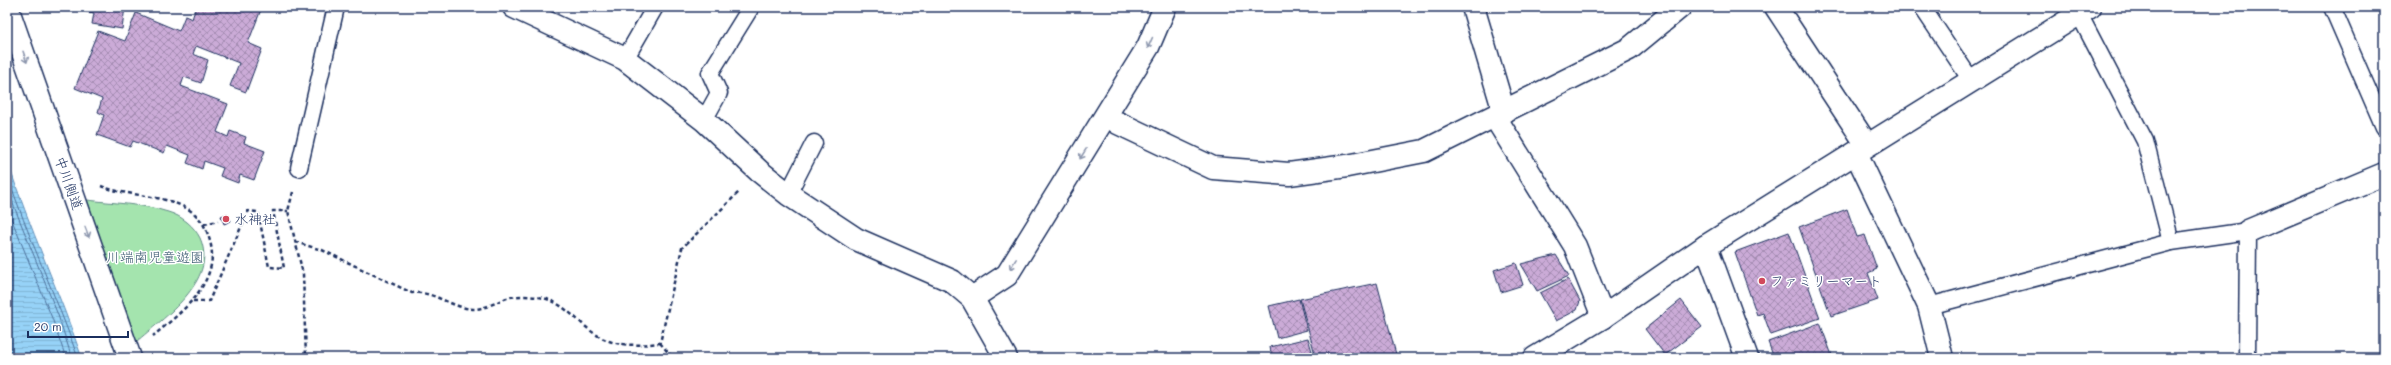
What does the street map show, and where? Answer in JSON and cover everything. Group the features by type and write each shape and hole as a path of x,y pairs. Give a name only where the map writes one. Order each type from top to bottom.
{"street":[{"name":"中川側道","path":"7,7 100,268 130,358"},
{"path":"514,7 625,59 704,120 759,171 788,194 856,238 952,281 972,298 1006,358"},
{"path":"972,298 1007,274 1112,120 1148,47 1165,7"},
{"path":"1473,7 1500,114 1575,246 1603,317"},
{"path":"1112,120 1213,168 1288,174 1347,166 1424,151 1629,49 1680,7"},
{"path":"1776,7 1862,149 1929,306 1942,358"},
{"path":"1536,358 1603,317 1706,246 2084,10"},
{"path":"2248,231 2384,174"},
{"path":"1706,246 1747,358"}],"lane":[{"path":"298,168 336,7"},
{"path":"625,59 655,7"},
{"path":"704,120 719,93 710,73 751,7"},
{"path":"1922,7 1971,80"},
{"path":"2332,7 2384,127"},
{"path":"2084,10 2145,141 2171,242"},
{"path":"788,194 814,143"},
{"path":"1929,306 2171,242 2248,231 2247,358"}],"path":[{"path":"63,167 79,178 112,190 179,204 193,212 204,224 211,241 212,262 207,280 193,301 148,340"},
{"path":"298,168 288,212 303,274 306,358"},
{"path":"660,343 682,248 759,171"},
{"path":"193,301 209,301 248,211 258,212 269,267 284,268 273,211 288,212"},
{"path":"204,224 218,221"},
{"path":"295,242 322,250 412,293 422,292 461,307 474,309 496,304 508,297 543,298 560,305 603,339 635,346 660,343"},
{"path":"660,343 673,358"}],"green space":[{"name":"川端南児童遊園","path":"87,200 138,205 168,212 187,222 200,238 204,254 202,269 195,283 173,310 136,342"}],"water":[{"path":"7,160 64,308 82,358 7,358"}],"building":[{"path":"70,7 125,7 122,29 92,24 94,13 69,9"},
{"path":"196,7 262,7 248,43 262,49 246,92 230,86 239,63 196,46 193,54 208,60 201,83 184,77 181,86 228,104 217,132 228,137 230,131 246,137 244,143 265,151 254,180 240,175 238,183 220,176 223,168 204,161 202,169 187,163 190,155 167,146 164,153 133,141 130,147 97,135 104,115 98,112 102,99 75,88 98,31 125,41 136,13 179,31 185,16 192,19"},
{"path":"1847,209 1857,237 1865,235 1877,269 1868,273 1878,300 1831,316 1799,227"},
{"path":"227,214 231,221 224,224 221,216"},
{"path":"1789,232 1820,318 1771,335 1763,313 1757,315 1735,252"},
{"path":"1556,255 1569,276 1537,291 1521,264"},
{"path":"1516,263 1523,285 1501,292 1494,270"},
{"path":"1568,279 1580,301 1577,310 1556,321 1540,293"},
{"path":"1377,283 1397,358 1316,358 1300,299"},
{"path":"1299,299 1307,330 1277,338 1269,306"},
{"path":"1681,300 1702,327 1665,355 1645,329"},
{"path":"1820,323 1833,358 1774,358 1768,342"},
{"path":"1308,338 1314,358 1272,358 1270,347"}],"place":[{"name":"水神社","path":"226,219"},
{"name":"ファミリーマート","path":"1762,281"}]}
